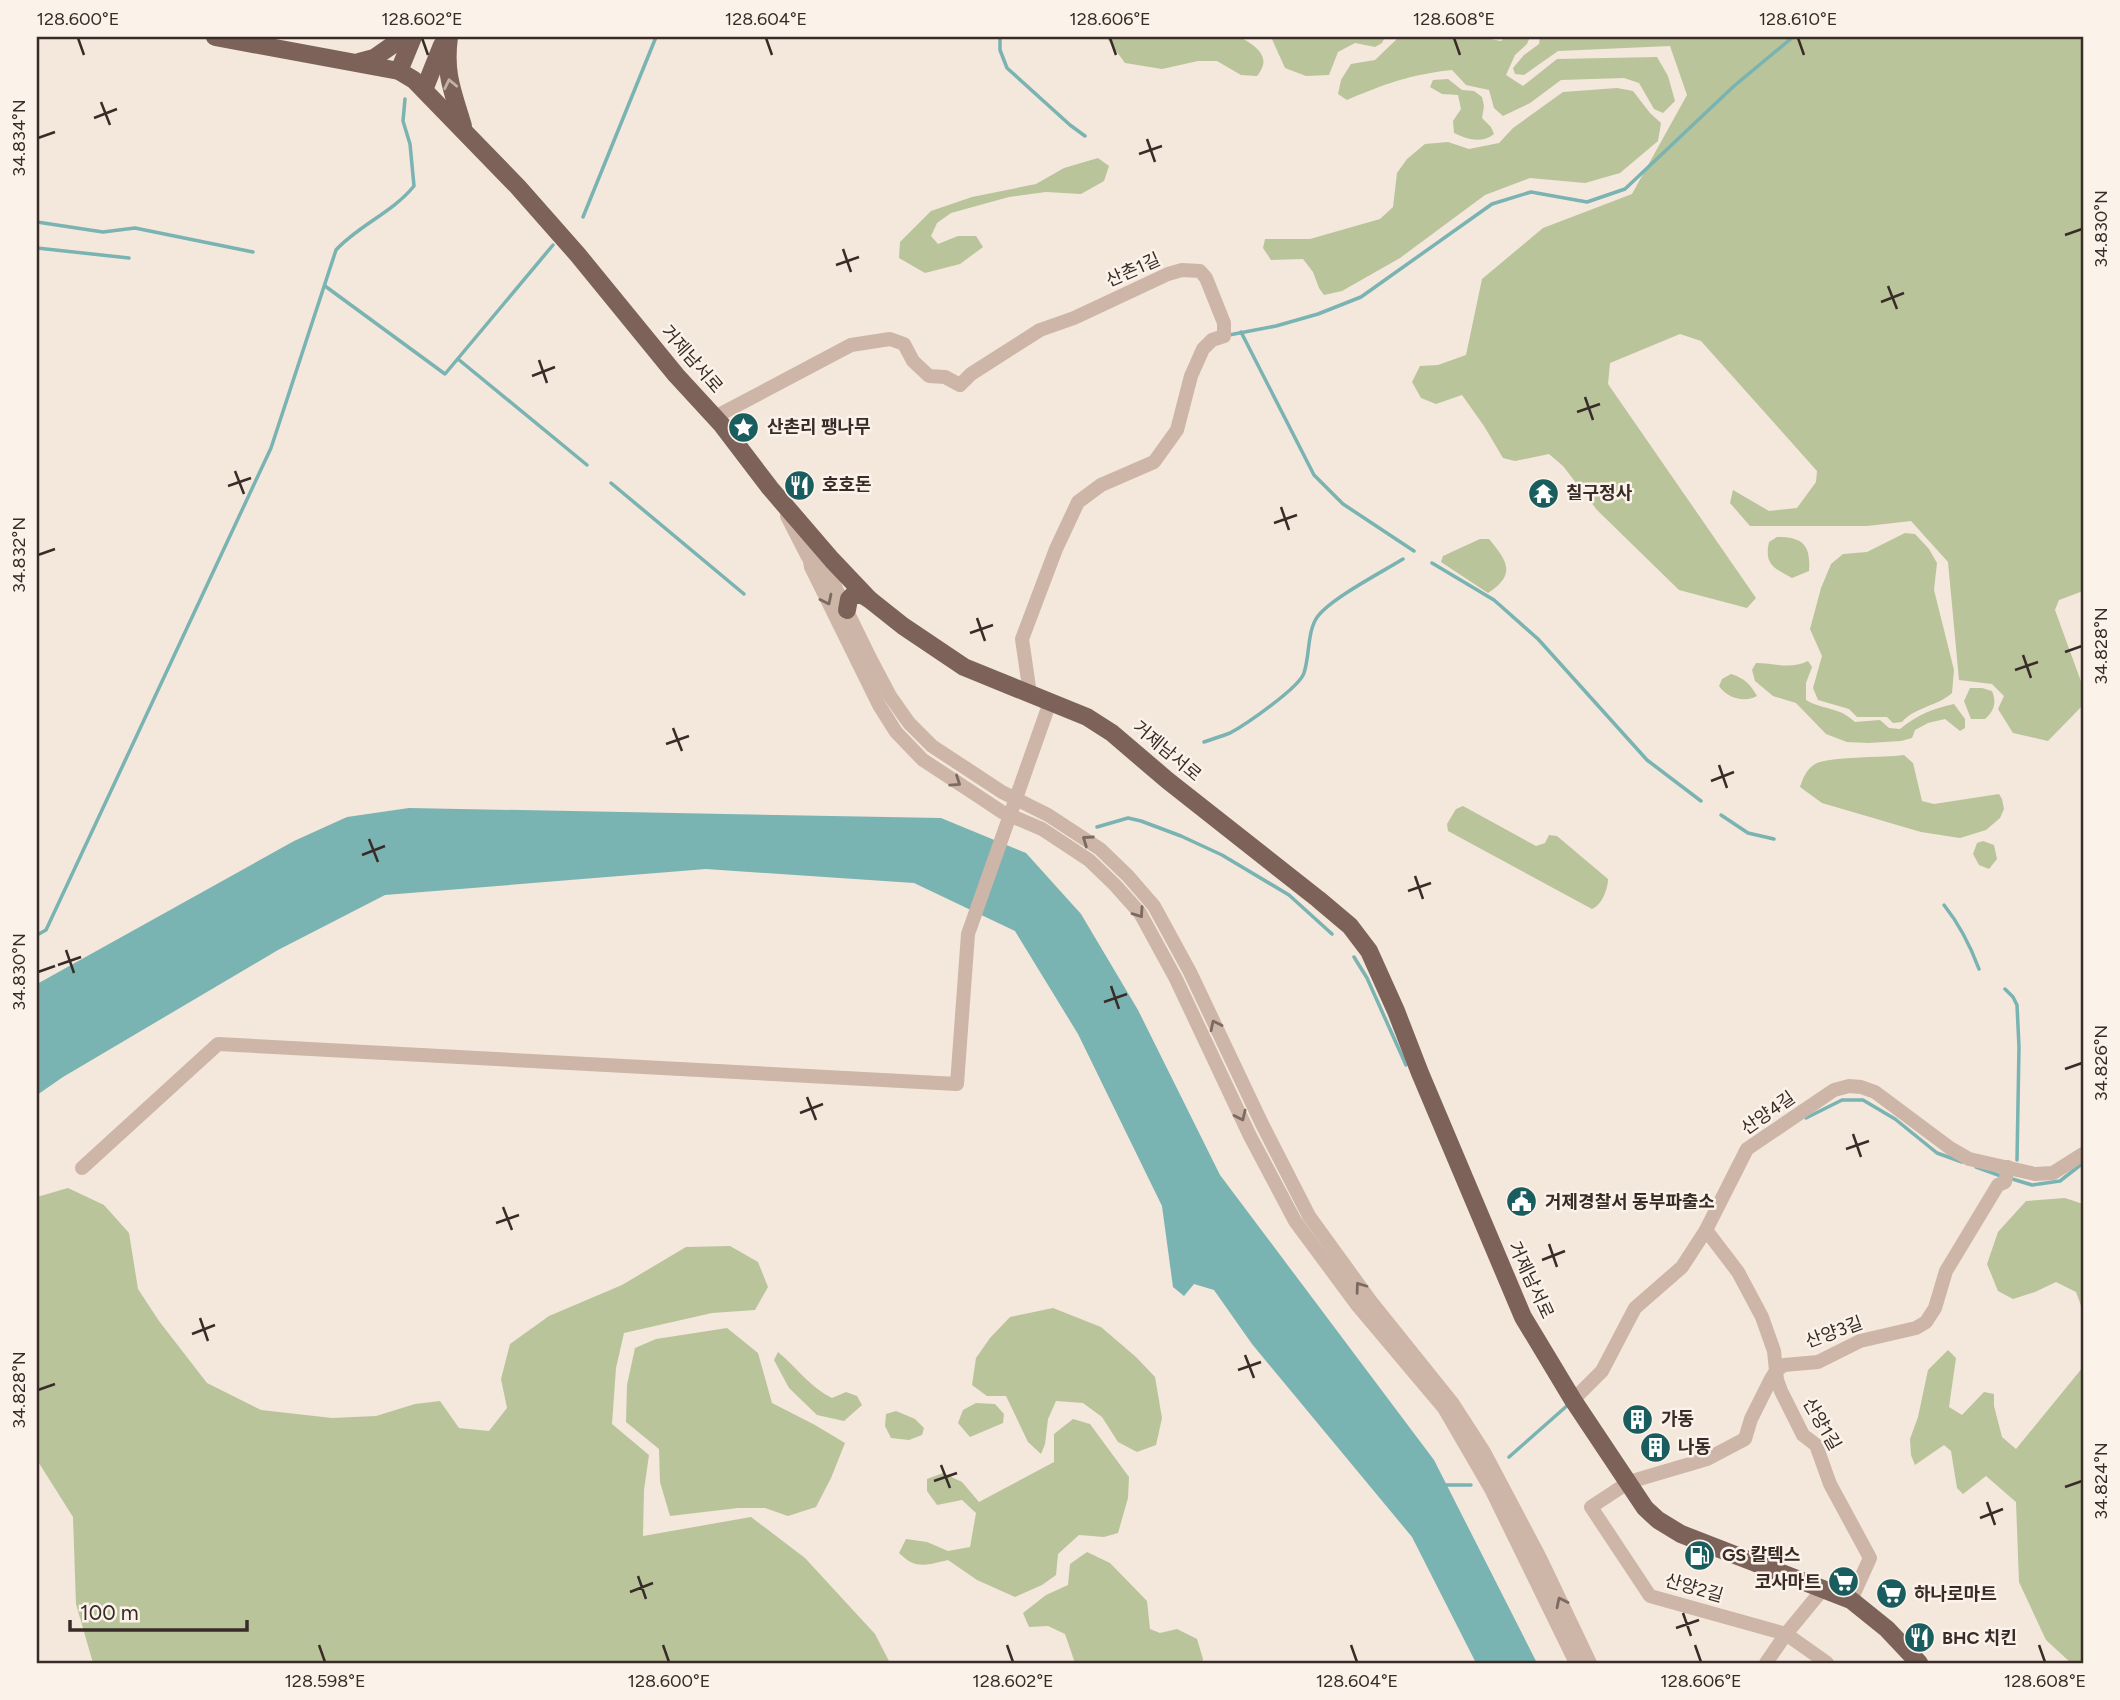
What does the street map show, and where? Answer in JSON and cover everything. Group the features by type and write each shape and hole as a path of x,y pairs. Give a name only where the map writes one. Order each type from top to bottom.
{"main road":[{"name":"거제남서로","path":"215,37 399,71 414,80 518,187 578,255 812,537 817,555 896,620 964,667 1087,717 1112,733 1350,926 1369,951 1523,1317 1573,1400 1645,1508 1658,1520 1681,1534 1851,1600 1887,1629 1919,1663"},
{"path":"355,62 374,58 404,37"},
{"path":"399,71 413,37"},
{"path":"424,90 447,37"},
{"path":"447,37 449,83 464,130"},
{"path":"847,610 849,599 853,595 862,595 869,599"}],"street":[{"name":"산촌1길","path":"715,417 852,345 890,339 904,344 913,361 929,376 945,377 960,386 971,374 1040,330 1074,318 1168,274 1189,269 1200,271 1206,278 1224,323 1224,336 1212,340 1203,349 1191,376 1177,430 1154,462 1101,485 1078,502 1056,549 1022,639 1030,694"},
{"path":"770,488 790,521 823,562 875,668 909,723 932,746 1002,792 1048,815 1100,849 1154,906 1309,1216 1372,1303 1453,1404 1484,1452 1590,1663"},
{"path":"817,555 879,705 896,732 923,760 994,807 1007,822 1042,830 1089,860 1140,913 1176,979 1250,1136 1295,1221 1358,1306 1444,1408 1491,1489 1576,1663"},
{"path":"82,1168 218,1044 957,1084 968,934 1050,702"},
{"name":"산양4길","path":"1573,1400 1602,1371 1635,1308 1682,1267 1706,1230 1747,1149 1834,1090 1849,1086 1861,1087 1875,1093 1950,1148 2007,1174 2053,1173 2083,1154"},
{"name":"산양3길","path":"1776,1371 1784,1365 1818,1362 1860,1342 1916,1328 1926,1322 1935,1308 1946,1270 2007,1174"},
{"name":"산양1길","path":"1706,1230 1738,1272 1762,1318 1774,1351 1781,1391 1803,1435 1816,1446 1830,1484 1870,1558 1851,1600"},
{"path":"1629,1482 1707,1459 1745,1439 1751,1419 1776,1371"},
{"name":"산양2길","path":"1629,1482 1591,1507 1650,1595 1786,1634 1826,1663"},
{"path":"1766,1663 1823,1589"}],"green space":[{"path":"1106,37 1240,37 1257,48 1263,58 1262,69 1257,76 1241,75 1217,61 1198,61 1162,69 1125,63"},
{"path":"1271,37 1385,37 1382,43 1375,47 1355,43 1338,52 1329,75 1306,76 1285,68"},
{"path":"1399,37 1480,37 1501,41 1505,37 1530,37 1527,44 1515,55 1506,75 1523,86 1557,59 1657,57 1668,76 1675,101 1663,113 1654,109 1639,83 1624,78 1561,80 1530,103 1503,116 1494,108 1489,90 1466,85 1452,70 1398,81 1347,100 1338,94 1341,80 1351,64 1375,60"},
{"path":"1540,37 2083,37 2083,591 2059,600 2055,610 2083,687 2083,705 2048,741 2013,733 1998,709 2004,696 1992,684 1959,680 1948,562 1911,521 1867,526 1750,526 1730,503 1733,490 1769,511 1797,508 1816,482 1817,471 1701,341 1680,334 1610,363 1608,384 1756,598 1747,608 1679,590 1597,510 1563,466 1549,454 1515,461 1503,458 1462,395 1436,404 1421,398 1412,382 1420,366 1438,365 1466,355 1482,279 1543,228 1632,194 1687,95 1670,46 1558,51 1524,75 1515,74 1513,68 1539,44"},
{"path":"1448,79 1462,90 1474,91 1482,97 1482,118 1494,134 1479,140 1454,133 1453,121 1461,109 1458,95 1442,94 1430,87 1433,80"},
{"path":"1617,88 1633,91 1661,123 1658,141 1620,173 1585,183 1530,178 1485,195 1400,258 1342,291 1324,295 1303,259 1271,260 1263,248 1265,239 1310,239 1380,219 1393,207 1397,173 1407,159 1425,144 1448,142 1469,149 1499,143 1513,128 1563,92"},
{"path":"1098,158 1109,166 1104,181 1081,194 1046,192 1009,197 951,213 937,223 931,236 938,244 958,236 976,236 983,247 960,264 925,273 899,258 900,242 931,211 972,197 1036,184 1064,168"},
{"path":"1905,533 1915,534 1937,563 1934,590 1954,670 1952,693 1913,713 1902,722 1893,723 1887,717 1857,717 1849,709 1818,700 1813,688 1822,656 1810,629 1821,588 1831,564 1843,554 1867,552"},
{"path":"1777,537 1793,539 1803,544 1808,554 1809,571 1792,578 1772,565 1768,556 1769,542"},
{"path":"1480,539 1489,539 1501,554 1506,567 1503,580 1488,593 1441,562 1443,556"},
{"path":"1808,661 1812,667 1806,683 1806,700 1843,713 1855,722 1880,720 1889,728 1900,729 1926,713 1954,704 1965,719 1965,728 1960,731 1945,719 1915,730 1912,738 1868,743 1847,742 1826,734 1796,703 1773,696 1755,681 1752,670 1756,663 1789,666"},
{"path":"1731,674 1746,682 1757,696 1741,699 1722,690 1719,686 1722,679"},
{"path":"1970,688 1992,691 1994,706 1985,719 1971,719 1964,701"},
{"path":"1904,755 1913,763 1922,801 1934,804 1999,794 2004,809 2000,818 1986,830 1960,838 1921,832 1822,803 1800,787 1809,769 1822,761"},
{"path":"1463,806 1536,846 1545,843 1549,835 1557,836 1608,879 1606,892 1596,907 1592,909 1448,831 1447,824 1456,809"},
{"path":"1983,841 1994,845 1997,859 1989,869 1979,865 1973,854 1977,843"},
{"path":"68,1188 104,1205 129,1233 138,1289 207,1383 261,1410 332,1418 376,1416 415,1404 440,1401 459,1428 489,1431 507,1408 501,1379 510,1344 549,1316 622,1285 686,1247 730,1246 758,1262 768,1287 755,1310 712,1313 624,1333 616,1368 612,1424 649,1455 644,1490 643,1536 751,1517 805,1558 875,1634 890,1663 93,1663 76,1604 73,1517 37,1460 37,1197"},
{"path":"2065,1198 2083,1204 2083,1311 2076,1292 2056,1282 2013,1299 1998,1291 1987,1264 1998,1232 2026,1201"},
{"path":"1053,1308 1101,1327 1155,1377 1162,1418 1156,1445 1137,1452 1118,1442 1102,1417 1083,1403 1056,1401 1048,1419 1041,1454 1028,1442 1006,1396 987,1396 972,1385 976,1358 1010,1317"},
{"path":"727,1328 758,1353 772,1403 845,1443 816,1507 788,1516 765,1508 738,1508 670,1516 660,1482 659,1449 626,1422 627,1385 635,1348 656,1339"},
{"path":"1948,1350 1956,1358 1949,1407 1962,1415 1984,1392 1994,1394 1994,1406 2002,1437 2016,1449 2083,1367 2083,1663 2071,1663 2046,1640 2019,1582 2016,1502 1986,1476 1963,1494 1957,1488 1951,1451 1944,1445 1915,1465 1910,1439 1918,1417 1928,1370"},
{"path":"778,1352 824,1394 832,1398 846,1392 857,1396 862,1405 844,1421 817,1415 789,1388 774,1360"},
{"path":"976,1403 995,1404 1004,1414 1003,1423 970,1437 958,1423 963,1410"},
{"path":"896,1411 915,1419 924,1428 922,1435 909,1440 891,1438 885,1426 886,1414"},
{"path":"1073,1419 1090,1424 1129,1477 1128,1498 1118,1533 1104,1537 1079,1535 1058,1554 1056,1575 1042,1585 1015,1597 977,1580 948,1560 916,1564 899,1553 906,1539 927,1542 948,1551 970,1547 976,1513 962,1500 937,1505 927,1491 927,1479 943,1473 962,1482 979,1502 1054,1462 1054,1434"},
{"path":"1087,1552 1110,1563 1147,1601 1150,1629 1160,1633 1177,1629 1197,1639 1202,1663 1075,1663 1065,1634 1048,1626 1029,1627 1023,1613 1046,1595 1068,1585 1070,1564"}],"water":[{"path":"409,808 941,818 1026,853 1081,914 1138,1010 1220,1175 1434,1460 1537,1663 1476,1663 1412,1537 1252,1344 1214,1290 1194,1284 1184,1296 1173,1287 1162,1206 1078,1034 1015,931 914,883 706,869 385,895 278,950 37,1095 37,984 294,841 347,817"}],"waterway":[{"path":"583,217 656,37"},
{"path":"1000,37 1000,50 1007,68 1085,136"},
{"path":"1229,335 1318,314 1361,297 1492,204 1531,192 1587,202 1625,189 1734,86 1793,37"},
{"path":"37,935 46,930 271,448 336,250 396,204 414,186 410,144 403,121 405,99"},
{"path":"37,222 103,232 135,228 253,252"},
{"path":"325,286 445,374 553,245"},
{"path":"37,248 129,258"},
{"path":"1241,332 1314,475 1343,504 1414,551"},
{"path":"458,359 587,465"},
{"path":"611,483 744,594"},
{"path":"1204,742 1237,729 1292,688 1304,673 1312,628 1318,616 1346,593 1403,559"},
{"path":"1432,563 1494,600 1538,639 1647,760 1701,801"},
{"path":"1721,815 1748,833 1774,839"},
{"path":"1097,827 1128,818 1181,836 1222,855 1289,895 1332,934"},
{"path":"1944,905 1964,936 1979,969"},
{"path":"1354,957 1367,978 1406,1065"},
{"path":"2005,989 2017,1005 2017,1160"},
{"path":"1806,1118 1842,1100 1863,1100 1895,1119 1937,1153 1962,1162"},
{"path":"2009,1178 2032,1185 2060,1181 2083,1163"},
{"path":"1976,1167 2001,1176"},
{"path":"1509,1457 1569,1404"},
{"path":"1445,1485 1471,1485"}],"place":[{"name":"산촌리 팽나무","path":"744,427"},
{"name":"호호돈","path":"799,485"},
{"name":"칠구정사","path":"1543,493"},
{"name":"거제경찰서 동부파출소","path":"1522,1202"},
{"name":"가동","path":"1638,1419"},
{"name":"나동","path":"1655,1447"},
{"name":"GS 칼텍스","path":"1699,1555"},
{"name":"코사마트","path":"1844,1582"},
{"name":"하나로마트","path":"1891,1594"},
{"name":"BHC 치킨","path":"1919,1638"}]}
